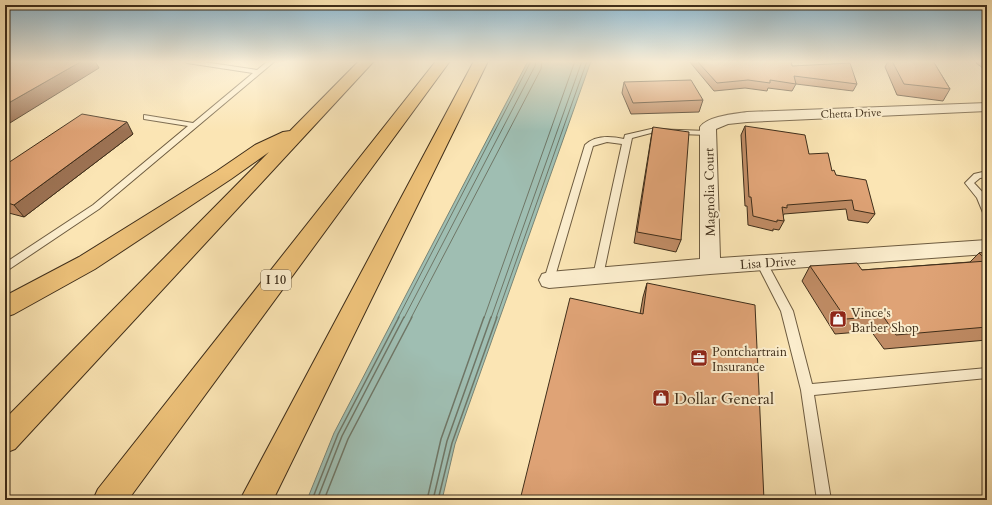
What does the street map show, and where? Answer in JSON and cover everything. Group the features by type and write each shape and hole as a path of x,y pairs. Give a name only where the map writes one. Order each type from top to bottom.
{"highway":[{"path":"5,440 344,85"},
{"name":"I 10","path":"109,500 425,85"},
{"path":"256,500 469,85"},
{"path":"5,307 87,263 224,175 261,149 300,130"}],"street":[{"name":"Chetta Drive","path":"712,129 725,120 747,117 987,108"},
{"name":"Magnolia Court","path":"710,266 712,129"},
{"name":"Lisa Drive","path":"549,280 761,262 987,247"}],"lane":[{"path":"5,268 96,207 244,85"},
{"path":"147,117 193,126"},
{"path":"598,276 625,142 628,137 652,131 712,129"},
{"path":"549,280 589,145 596,140 612,139 625,142"},
{"path":"987,174 977,176 969,183 984,199 987,213"},
{"path":"761,262 787,311 807,390 824,500"},
{"path":"807,390 987,374"}],"water":[{"path":"516,85 583,85 455,444 442,500 307,500 334,433"}],"building":[{"path":"5,85 41,85 5,105"},
{"path":"625,85 694,85 703,100 633,103"},
{"path":"909,85 947,85 950,89"},
{"path":"82,114 127,122 14,205 5,202 5,165"},
{"path":"745,126 805,135 809,154 828,153 832,171 834,170 836,175 866,180 875,214 854,210 852,200 787,205 787,208 782,207 784,221 777,220 777,222 753,216 751,197 749,197"},
{"path":"653,127 689,132 681,240 637,232"},
{"path":"987,252 987,261 979,253"},
{"path":"987,261 987,327 896,335 883,316 846,319 810,266 857,263 862,270"},
{"path":"647,283 755,305 764,500 520,500 570,298 643,314"}],"place":[{"name":"Vince's Barber Shop","path":"838,319"},
{"name":"Pontchartrain Insurance","path":"699,358"},
{"name":"Dollar General","path":"661,398"}]}
